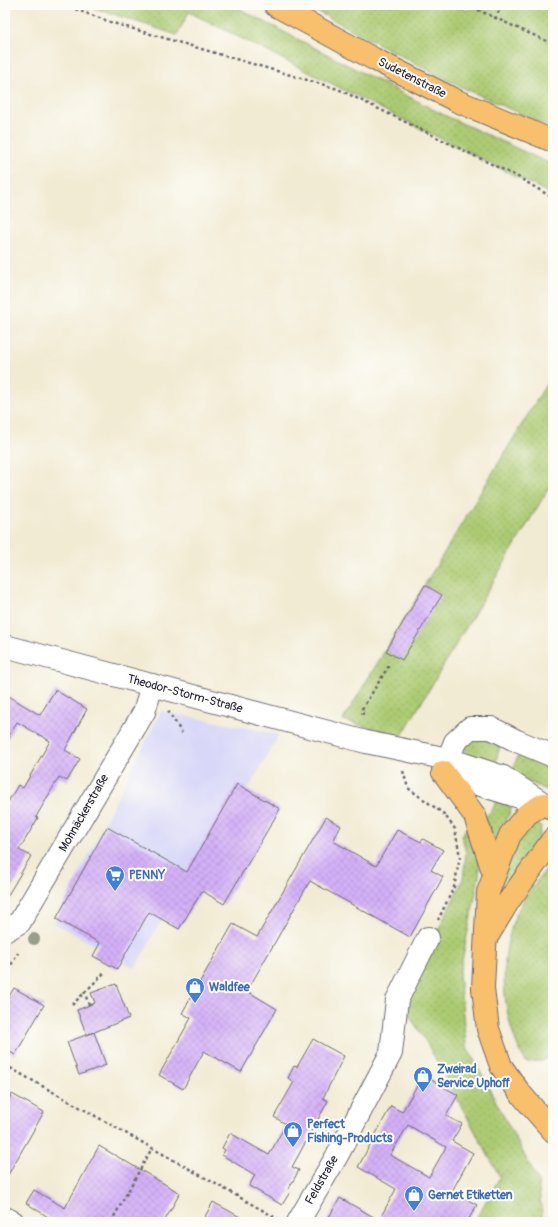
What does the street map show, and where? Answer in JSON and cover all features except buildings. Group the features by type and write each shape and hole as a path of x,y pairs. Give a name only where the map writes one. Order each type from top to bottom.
{"main road":[{"name":"Sudetenstraße","path":"275,5 374,59 457,101 553,141"},
{"path":"446,766 475,816 494,875"},
{"path":"549,806 527,814 510,834 494,875 488,892 483,988 488,1029 501,1066 520,1093 551,1127"},
{"path":"485,940 508,902 553,839"}],"street":[{"name":"Theodor-Storm-Straße","path":"5,646 366,742 446,766 494,790 549,806"},
{"name":"Mohnäckerstraße","path":"5,932 20,922 144,712 152,685"},
{"path":"446,766 455,742 470,728 492,728 517,742 553,756"},
{"name":"Theodor-Storm-Straße","path":"366,742 399,757 446,766"},
{"name":"Feldstraße","path":"298,1222 338,1154 391,1053 397,1000 428,938"},
{"path":"5,1218 12,1222"}],"path":[{"path":"64,5 113,23 338,89 518,177 553,198"},
{"path":"467,5 553,44"},
{"path":"495,19 502,5"},
{"path":"363,715 362,709 390,664"},
{"path":"399,757 408,788 444,814 455,829 460,857 454,887 428,938"},
{"path":"5,975 18,952"},
{"path":"72,1004 105,972"},
{"path":"84,991 89,1005"},
{"path":"5,1065 283,1222"},
{"path":"5,1077 10,1068"},
{"path":"111,1222 152,1148"}],"shaded area":[{"path":"161,711 279,734 212,854 202,849 135,968 54,923"}],"green space":[{"path":"86,5 232,5 444,115 553,165 553,195 189,12 177,35"},
{"path":"305,5 457,5 467,11 471,5 553,5 553,129 449,81"},
{"path":"553,373 553,481 401,737 343,720"},
{"path":"481,736 495,739 500,745 495,765 469,757 465,750 468,742"},
{"path":"527,754 553,761 553,793 512,774 518,756"},
{"path":"497,800 512,807 498,841 491,839 484,818 493,809"},
{"path":"534,823 541,826 538,846 502,899 496,896 519,836"},
{"path":"471,825 479,850 479,877 459,975 466,1045 538,1181 543,1222 474,1222 500,1177 424,1038 402,1005 463,879 466,853 462,836 465,830"},
{"path":"553,860 553,1054 543,1061 526,1062 518,1046 507,1012 504,976 505,958 508,940 516,914"}],"place":[{"name":"PENNY","path":"115,892"},
{"name":"Waldfee","path":"195,1004"},
{"name":"Zweirad Service Uphoff","path":"423,1093"},
{"name":"Perfect Fishing-Products","path":"293,1148"},
{"name":"Gernet Etiketten","path":"414,1212"}]}
